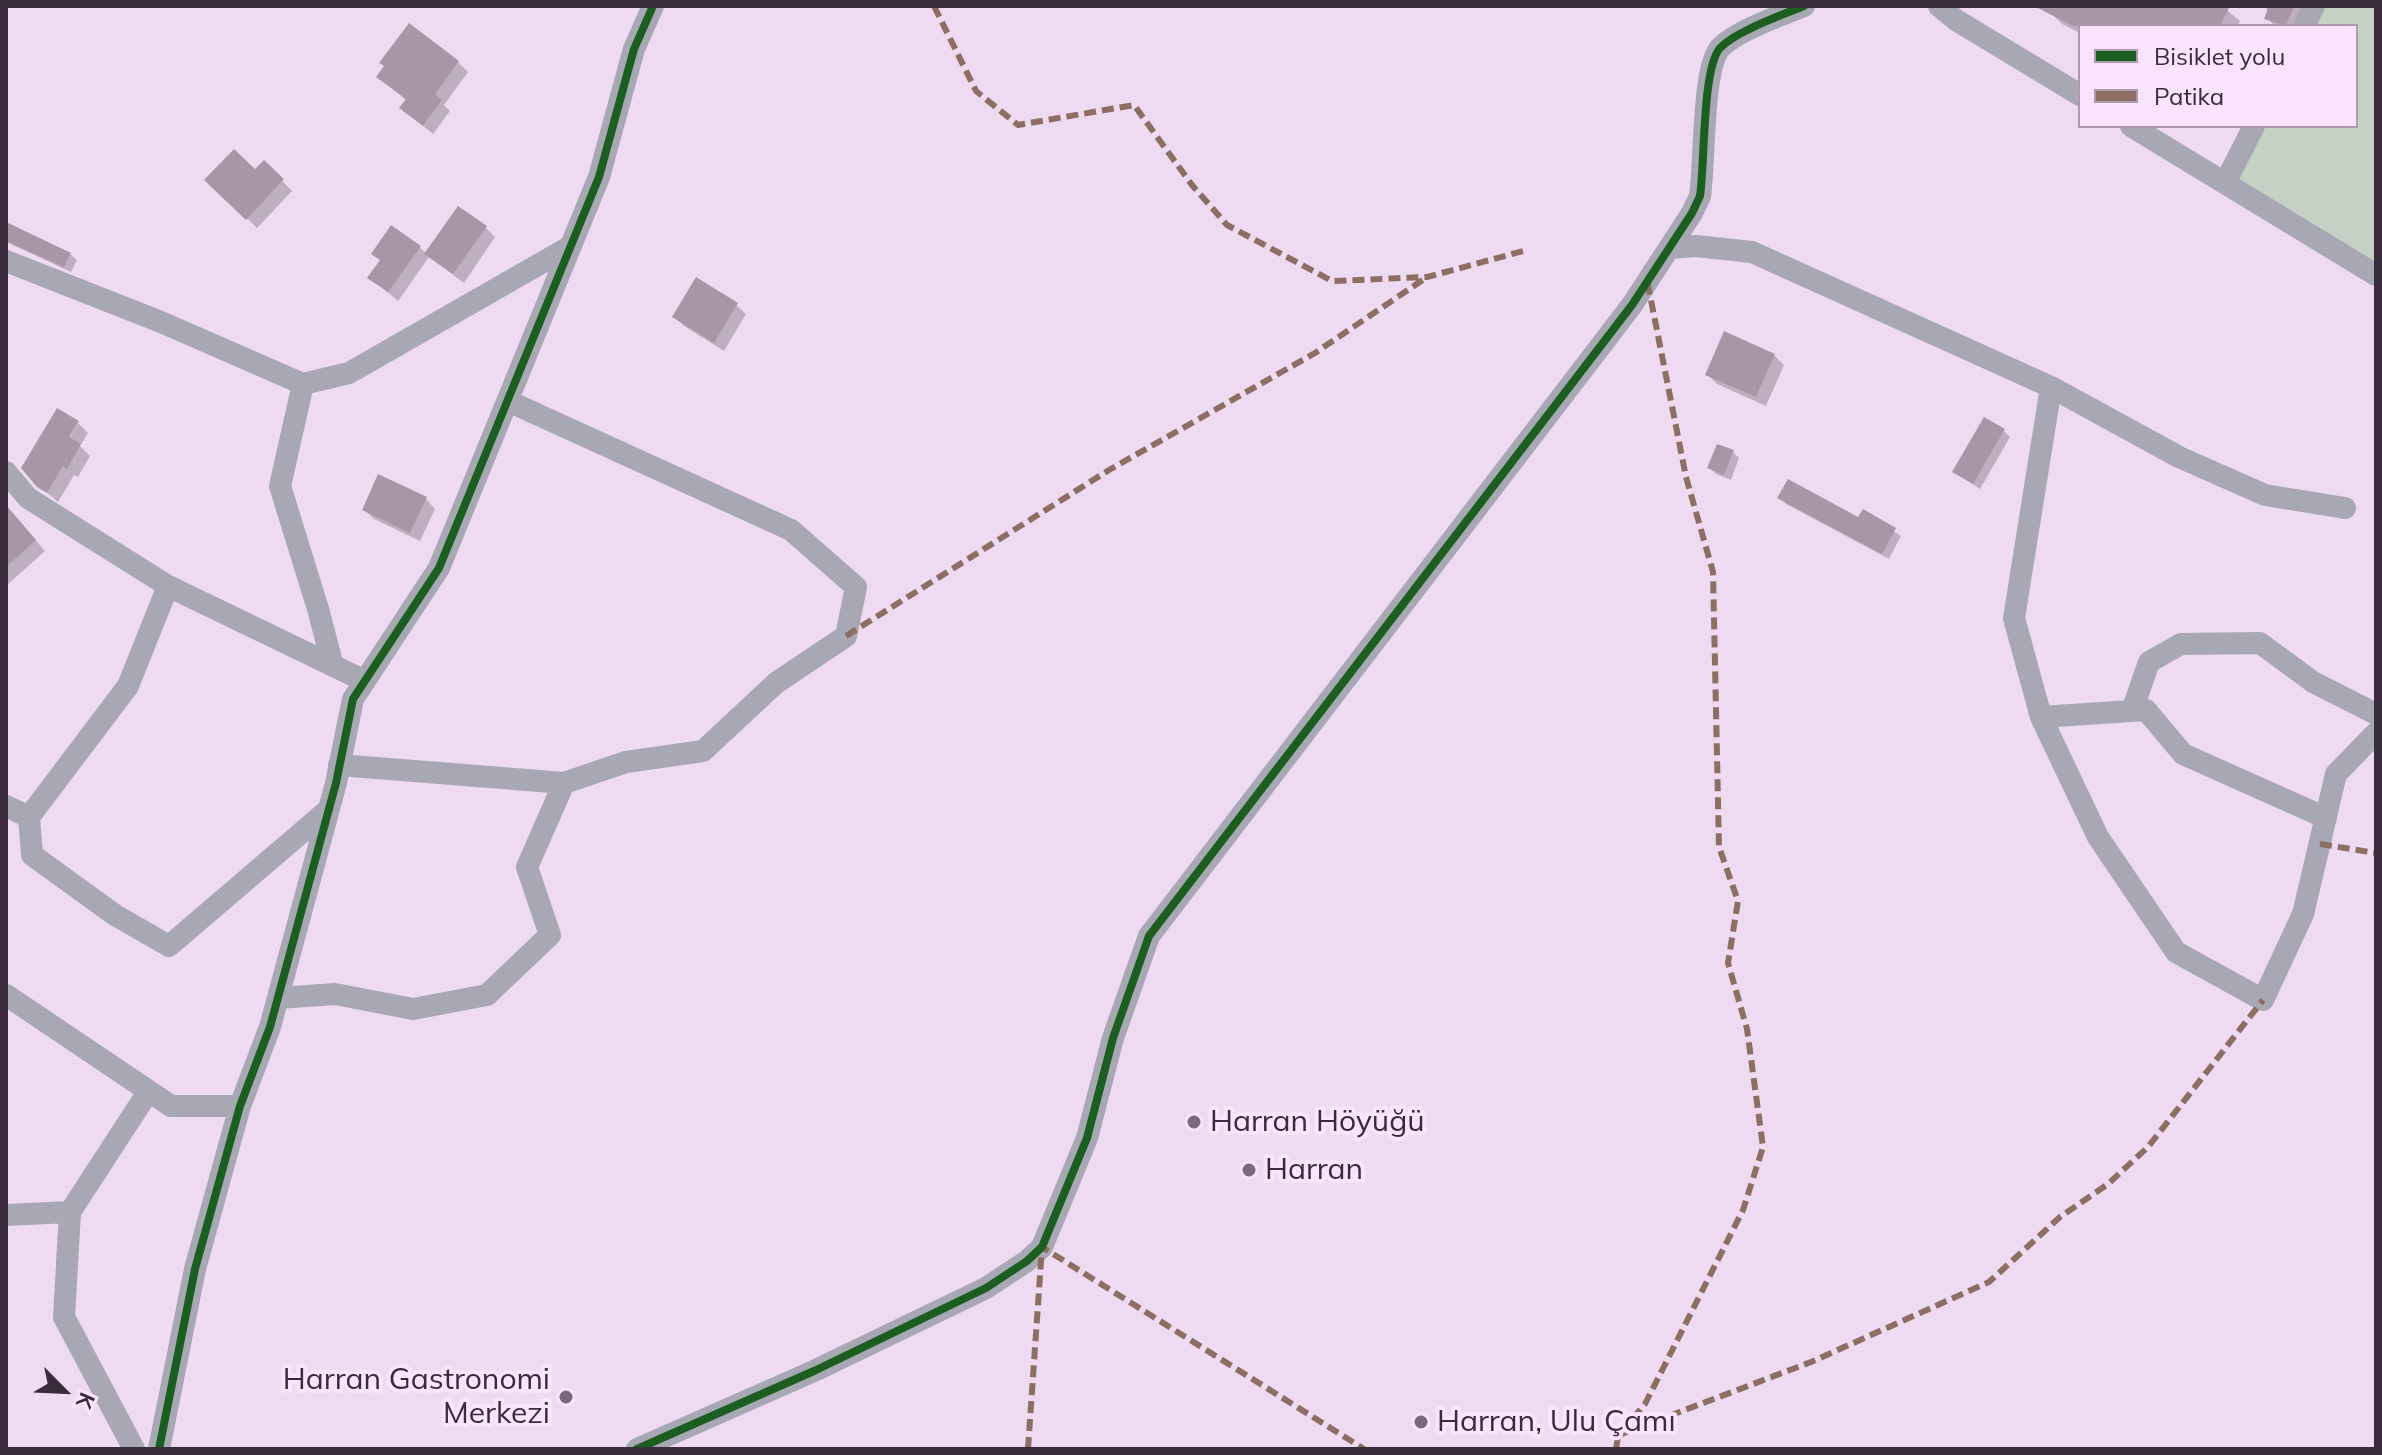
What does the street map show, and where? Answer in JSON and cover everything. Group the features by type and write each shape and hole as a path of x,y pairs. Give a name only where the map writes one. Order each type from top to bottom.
{"street":[{"path":"159,1449 195,1269 240,1106 270,1027 329,809 353,699 439,568 599,177 634,49 653,6"},
{"path":"637,1449 814,1371 986,1288 1027,1261 1042,1247 1087,1138 1113,1038 1149,936 1632,305 1692,213 1700,196 1710,70 1718,51 1743,33 1804,6"},
{"path":"1939,6 1956,20 2078,94"},
{"path":"2305,24 2314,6"},
{"path":"2134,128 2376,275"},
{"path":"2225,183 2253,128"},
{"path":"6,261 161,322 303,384 349,373 571,246"},
{"path":"1669,248 1696,246 1752,252 2051,387 2179,457 2265,495 2345,508"},
{"path":"303,384 280,486 333,666"},
{"path":"2051,387 2014,618 2041,717 2098,837 2176,952 2263,1000 2303,914 2336,774 2376,733"},
{"path":"339,765 564,783 626,762 703,751 776,683 846,636 856,587 791,530 508,401"},
{"path":"6,472 28,498 168,586 365,681"},
{"path":"168,586 128,686 29,817 32,855 115,915 169,946 329,809"},
{"path":"2132,711 2149,662 2181,644 2260,643 2313,682 2376,714"},
{"path":"2041,717 2146,710 2183,754 2326,818"},
{"path":"278,998 335,994 413,1009 487,995 550,935 527,867 564,783"},
{"path":"6,806 29,817"},
{"path":"6,995 171,1106 240,1106"},
{"path":"134,1449 64,1317 70,1212 148,1092"},
{"path":"6,1215 70,1212"}],"shaded area":[{"path":"2314,6 2376,6 2376,275 2225,183 2253,128 2358,128 2358,24 2305,24"}],"building":[{"path":"2034,6 2230,6 2221,24 2073,26"},
{"path":"2269,6 2294,6 2287,24 2264,19"},
{"path":"409,23 459,61 435,94 442,100 423,126 399,108 406,99 376,77 384,66 379,63"},
{"path":"234,149 255,169 264,160 284,179 246,220 204,180"},
{"path":"458,206 487,226 453,274 424,254"},
{"path":"6,222 71,253 64,267 6,241"},
{"path":"391,225 421,246 388,292 367,278 380,260 371,254"},
{"path":"696,277 738,303 714,343 672,317"},
{"path":"1724,331 1775,354 1756,397 1705,375"},
{"path":"57,408 79,421 69,437 81,444 67,469 63,466 47,493 37,487 21,468"},
{"path":"1984,417 2005,429 1973,484 1952,472"},
{"path":"1717,444 1734,450 1724,475 1707,468"},
{"path":"378,474 427,497 410,533 362,510"},
{"path":"1788,479 1858,517 1863,509 1896,528 1882,554 1777,498"},
{"path":"6,505 36,540 6,567"}],"marked path":[{"path":"934,6 976,91 1018,125 1134,105 1192,185 1227,225 1332,281 1427,277 1527,250"},
{"path":"846,636 1109,470 1315,353 1427,277"},
{"path":"1616,1449 1618,1436 1645,1404 1743,1210 1763,1147 1747,1029 1728,963 1738,901 1719,847 1713,572 1686,477 1647,280"},
{"path":"2320,844 2376,853"},
{"path":"1619,1435 1811,1362 1989,1282 2060,1217 2108,1184 2148,1147 2263,1000"},
{"path":"1028,1449 1042,1247 1364,1449"}],"cycle path":[{"path":"159,1449 195,1269 240,1106 270,1027 336,783 353,699 439,568 599,177 634,49 653,6"},
{"path":"637,1449 814,1371 986,1288 1027,1261 1042,1247 1087,1138 1113,1038 1149,936 1632,305 1692,213 1700,196 1710,75 1720,48 1748,30 1804,6"}],"place":[{"name":"Harran Höyüğü","path":"1194,1122"},
{"name":"Harran","path":"1249,1170"},
{"name":"Harran Gastronomi Merkezi","path":"566,1397"},
{"name":"Harran, Ulu Çamı","path":"1421,1422"}]}
